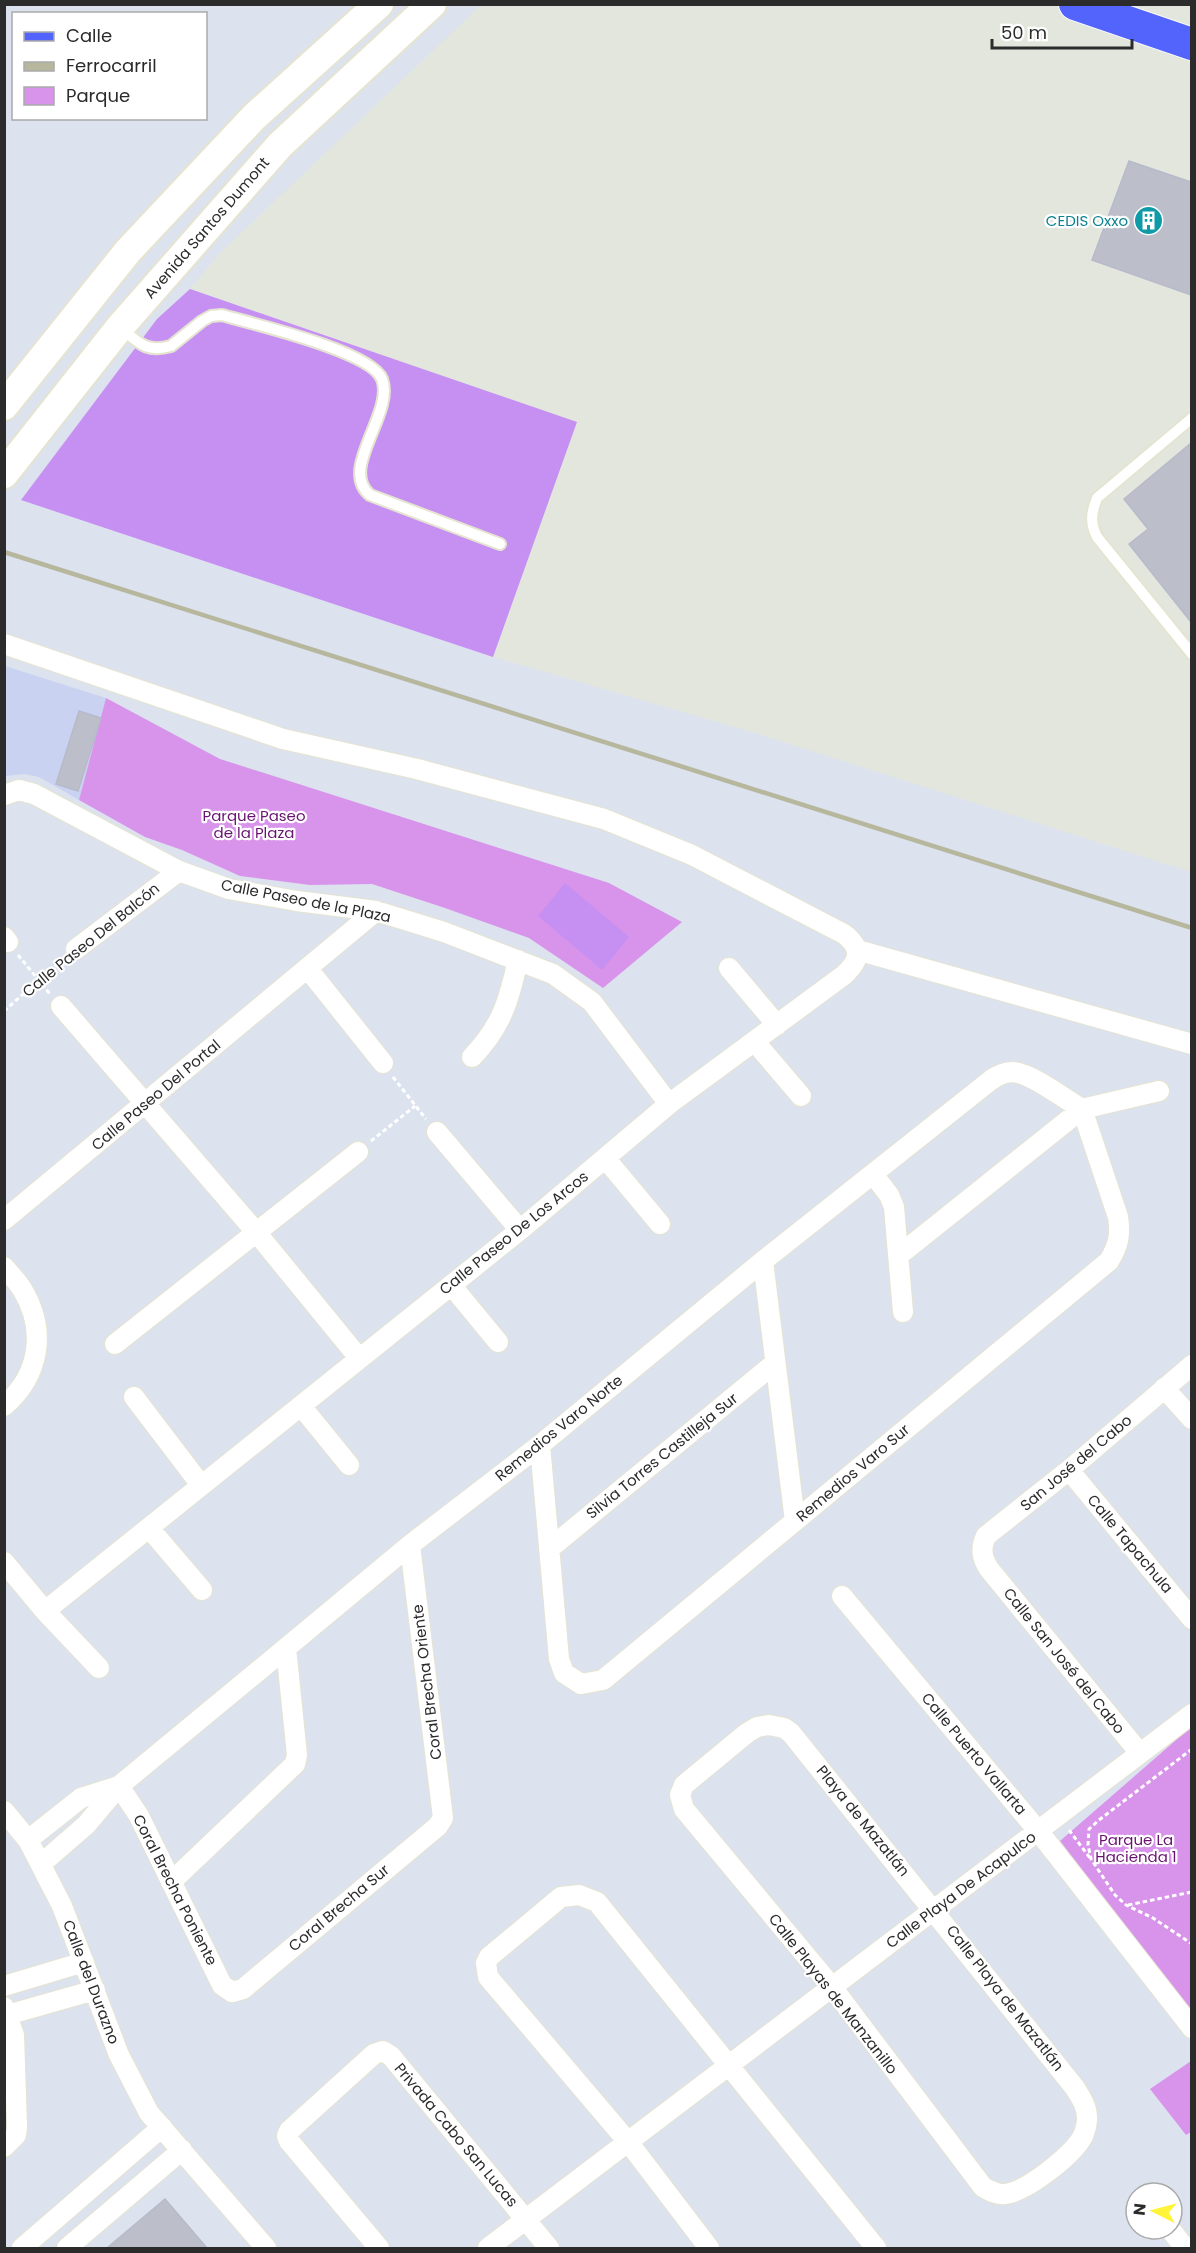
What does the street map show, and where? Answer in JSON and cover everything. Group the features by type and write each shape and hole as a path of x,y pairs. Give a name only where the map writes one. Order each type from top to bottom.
{"main road":[{"path":"4,406 129,251 254,117 379,4"},
{"name":"Avenida Santos Dumont","path":"4,474 120,327 280,145 432,4"},
{"path":"1075,4 1191,44"}],"street":[{"path":"4,644 283,739 417,769 604,819 692,855 844,934 856,943 857,950 1191,1044"},
{"name":"Calle Paseo de la Plaza","path":"4,795 19,790 34,794 178,871 229,889 297,901 376,911 444,932 553,974 591,1002 669,1104"},
{"name":"Calle Paseo Del Balcón","path":"76,949 178,871"},
{"name":"Calle Paseo Del Portal","path":"4,1220 376,911"},
{"name":"Calle Paseo De Los Arcos","path":"45,1611 519,1230 669,1104 844,975 854,966 857,950"},
{"path":"472,1057 484,1045 497,1026 508,1002 518,960"},
{"path":"729,968 777,1025"},
{"path":"308,969 383,1063"},
{"path":"61,1006 147,1103 359,1358"},
{"path":"755,1042 801,1096"},
{"name":"Remedios Varo Norte","path":"41,1864 86,1825 118,1786 410,1545 540,1445 763,1262 1001,1073 1014,1072 1026,1076 1082,1109"},
{"path":"898,1256 1082,1109 1159,1091"},
{"name":"Remedios Varo Sur","path":"549,1549 559,1659 564,1673 580,1684 603,1680 1109,1262 1117,1248 1121,1233 1115,1202 1082,1109"},
{"path":"437,1132 519,1230"},
{"path":"115,1344 358,1152"},
{"path":"605,1158 660,1224"},
{"path":"873,1174 889,1195 894,1207 903,1312"},
{"path":"763,1262 795,1521"},
{"path":"4,1267 22,1288 34,1313 37,1337 30,1374 20,1393 4,1406"},
{"path":"451,1285 498,1342"},
{"name":"Silvia Torres Castilleja Sur","path":"549,1549 775,1363"},
{"name":"San José del Cabo","path":"989,1569 984,1560 982,1548 986,1536 1069,1470 1191,1365"},
{"path":"1164,1388 1191,1419"},
{"path":"134,1397 201,1485"},
{"path":"301,1406 349,1465"},
{"path":"540,1445 549,1549"},
{"name":"Calle Tapachula","path":"1069,1470 1191,1619"},
{"path":"149,1528 202,1590"},
{"name":"Coral Brecha Oriente","path":"410,1545 442,1818"},
{"path":"4,1562 45,1611 99,1668"},
{"name":"Calle San José del Cabo","path":"989,1569 1139,1752"},
{"name":"Calle Puerto Vallarta","path":"842,1596 1039,1832 1191,2028"},
{"path":"171,1882 297,1760 286,1648"},
{"name":"Calle Playa De Acapulco","path":"489,2248 934,1909 1039,1832 1139,1752 1191,1714"},
{"name":"Playa de Mazatlán","path":"691,1818 681,1802 684,1785 758,1727 778,1726 791,1733 934,1909"},
{"name":"Remedios Varo Norte","path":"28,1840 81,1798 118,1786"},
{"name":"Coral Brecha Poniente","path":"118,1786 139,1816 222,1985 232,1992"},
{"name":"Calle del Durazno","path":"4,1811 28,1840 62,1906 119,2055 149,2113 266,2248"},
{"name":"Coral Brecha Sur","path":"232,1992 243,1989 438,1826 442,1818"},
{"name":"Calle Playas de Manzanillo","path":"691,1818 832,1987 971,2173"},
{"path":"709,2248 629,2143 491,1982 486,1968 489,1957 561,1897 579,1894 597,1902 876,2248"},
{"name":"Calle Playa de Mazatlán","path":"934,1909 1075,2088 1086,2108 1087,2120 1083,2136 1067,2156 1018,2191 1005,2194 993,2193 983,2187 971,2173"},
{"path":"4,1986 84,1962"},
{"path":"4,2147 16,2135 17,2127 14,2035 6,2011 95,1990"},
{"name":"Privada Cabo San Lucas","path":"379,2248 287,2136 289,2131 374,2054 383,2051 391,2056 549,2248"},
{"path":"22,2248 162,2127"},
{"path":"67,2248 182,2150"}],"lane":[{"path":"120,327 147,348 163,348 171,346 212,316 222,315 348,353 373,367 380,376 384,395 359,472 362,489 370,495 500,544"},
{"path":"1191,418 1096,498 1092,510 1092,526 1097,537 1191,654"}],"path":[{"path":"6,940 61,1006"},
{"name":"Calle Paseo Del Balcón","path":"4,1011 76,949"},
{"path":"383,1063 437,1132"},
{"path":"358,1152 415,1106"},
{"path":"1091,1859 1089,1829 1191,1749"},
{"path":"1069,1830 1115,1895 1126,1905 1153,1918 1191,1944"},
{"path":"1126,1905 1191,1892"}],"shaded area":[{"path":"481,5 1191,5 1191,872 755,733 493,657 576,422 190,289 219,254"},
{"path":"190,289 577,422 493,657 21,500 157,319"},
{"path":"5,666 106,698 79,800 39,777 25,774 5,776"},
{"path":"565,883 629,937 602,970 538,916"}],"green space":[{"name":"Parque Paseo de la Plaza","path":"106,698 220,759 609,883 682,922 603,988 529,938 372,884 310,885 240,876 182,850 145,837 79,800"},
{"name":"Parque La Hacienda 1","path":"1191,1727 1191,2012 1060,1841"},
{"path":"1191,2061 1191,2132 1186,2135 1150,2089"}],"building":[{"name":"CEDIS Oxxo","path":"1129,161 1191,182 1191,295 1092,260"},
{"path":"1191,443 1191,622 1129,544 1148,529 1124,499"},
{"path":"79,711 101,718 78,791 56,784"},
{"path":"165,2199 207,2248 107,2248"}],"railway":[{"path":"4,552 1192,928"}],"place":[{"name":"CEDIS Oxxo","path":"1149,221"}]}
